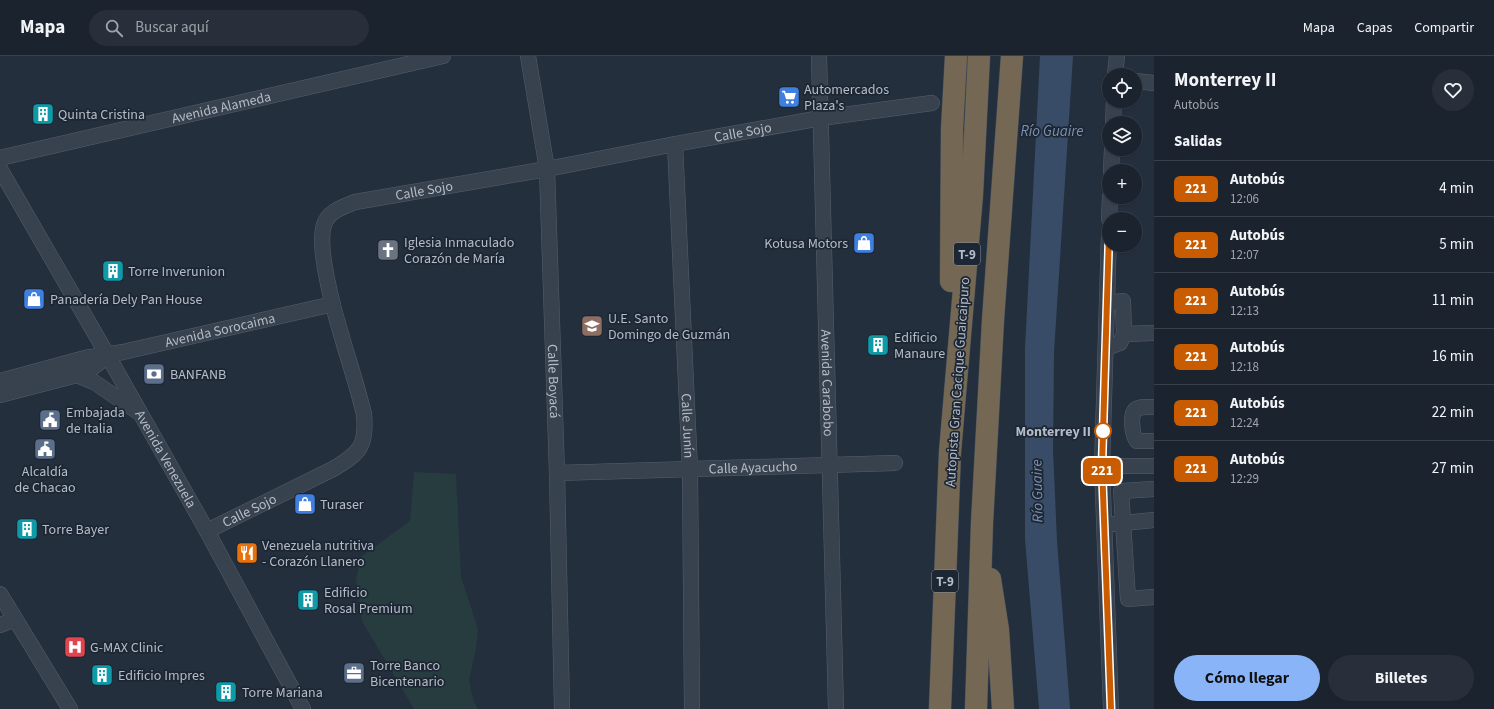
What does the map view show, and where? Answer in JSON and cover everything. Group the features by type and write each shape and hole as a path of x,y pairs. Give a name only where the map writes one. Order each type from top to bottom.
{"highway":[{"path":"950,452 952,129 956,56"},
{"name":"Autopista Gran Cacique Guaicaipuro","path":"940,709 950,452 972,195 978,56"},
{"name":"T-9","path":"976,709 982,523 993,320 1012,56"},
{"name":"T-9","path":"982,523 998,630 1003,709"}],"street":[{"name":"Avenida Alameda","path":"0,158 443,56"},
{"name":"Calle Boyacá","path":"528,56 547,169 557,473 562,709"},
{"name":"Avenida Carabobo","path":"819,56 828,464 836,709"},
{"path":"1116,68 1117,56"},
{"path":"1142,82 1154,83"},
{"name":"Calle Sojo","path":"207,532 350,459 360,447 364,437 366,428 364,414 333,304 325,268 322,241 324,224 329,216 335,211 355,202 547,169 675,144 821,118 932,103"},
{"name":"Calle Junín","path":"675,144 690,470 692,709"},
{"name":"Avenida Venezuela","path":"0,169 207,532 303,709"},
{"path":"1108,252 1102,466 1112,709"},
{"path":"1106,348 1120,343 1124,334 1123,301 1107,303"},
{"name":"Avenida Sorocaima","path":"0,381 85,358 108,356 333,304"},
{"path":"1124,334 1154,333"},
{"name":"Avenida Sorocaima","path":"0,395 78,376 88,371 108,356"},
{"path":"78,376 94,382 140,413"},
{"path":"1154,407 1139,408 1135,410 1133,413 1132,434 1137,441 1154,441"},
{"name":"Calle Ayacucho","path":"557,473 895,463"},
{"path":"1102,466 1154,466"},
{"path":"1154,489 1121,491 1128,599 1154,597"},
{"path":"1105,525 1154,520"},
{"path":"0,594 70,709"},
{"path":"0,625 15,619"},
{"path":"1104,709 1111,686"}],"green space":[{"path":"414,472 456,474 461,577 478,629 476,648 469,681 474,702 478,709 414,709 362,621 356,579 361,557 410,521"}],"water":[{"name":"Río Guaire","path":"1040,56 1073,56 1054,352 1053,450 1057,541 1070,709 1039,709 1025,539 1025,349"}],"bus line":[{"name":"221","path":"1109,252 1102,466 1111,709"}],"place":[{"name":"Automercados Plaza's","path":"789,97"},
{"name":"Quinta Cristina","path":"43,114"},
{"name":"Kotusa Motors","path":"864,243"},
{"name":"Iglesia Inmaculado Corazón de María","path":"388,250"},
{"name":"Torre Inverunion","path":"113,271"},
{"name":"Panadería Dely Pan House","path":"34,299"},
{"name":"U.E. Santo Domingo de Guzmán","path":"592,326"},
{"name":"Edificio Manaure","path":"878,345"},
{"name":"BANFANB","path":"154,374"},
{"name":"Embajada de Italia","path":"50,420"},
{"name":"Monterrey II","path":"1103,431"},
{"name":"Alcaldía de Chacao","path":"45,449"},
{"name":"Turaser","path":"305,504"},
{"name":"Torre Bayer","path":"27,529"},
{"name":"Venezuela nutritiva - Corazón Llanero","path":"247,553"},
{"name":"Edificio Rosal Premium","path":"308,600"},
{"name":"G-MAX Clinic","path":"75,647"},
{"name":"Torre Banco Bicentenario","path":"354,673"},
{"name":"Edificio Impres","path":"102,675"},
{"name":"Torre Mariana","path":"226,692"}]}
